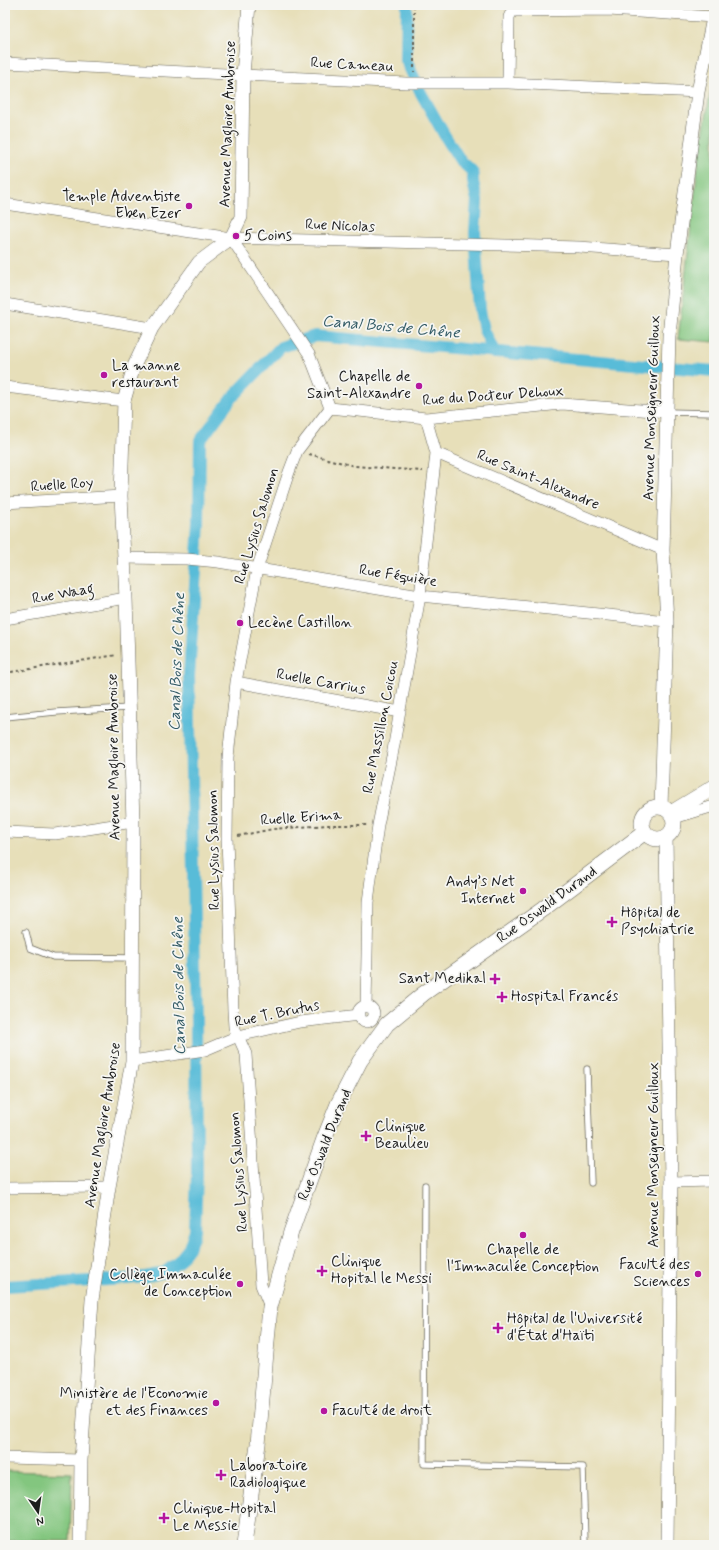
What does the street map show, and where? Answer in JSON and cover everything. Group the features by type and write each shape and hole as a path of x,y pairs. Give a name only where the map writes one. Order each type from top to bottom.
{"main road":[{"path":"669,813 673,828 666,836 657,838 645,832 643,827 643,817 650,809 669,813 714,787"},
{"name":"Rue Oswald Durand","path":"244,1545 258,1444 270,1307 292,1232 324,1139 338,1104 380,1020 423,994 543,909 645,832"}],"street":[{"name":"Avenue Magloire Ambroise","path":"80,1545 81,1460 92,1300 109,1187 132,1061 133,822 126,598 121,496 124,401 134,366 152,328 199,262 231,238 241,217 243,74 249,5"},
{"path":"508,82 509,17 514,11 609,10 713,15"},
{"name":"Avenue Monseigneur Guilloux","path":"669,813 667,621 663,550 669,336 677,254 698,92 713,15"},
{"name":"Rue Cameau","path":"5,63 405,83 508,82 698,92"},
{"name":"Rue Nicolas","path":"5,204 231,238 580,247 677,254"},
{"path":"231,238 309,354 330,408"},
{"path":"5,304 152,328"},
{"path":"5,387 124,401"},
{"name":"Rue du Docteur Dehoux","path":"330,408 426,418 562,404 667,412"},
{"name":"Rue Lysius Salomon","path":"270,1307 261,1284 246,1054 234,1027 227,838 228,758 236,682 257,569 297,451 330,408"},
{"path":"426,418 436,453"},
{"name":"Rue Saint-Alexandre","path":"436,453 663,550"},
{"name":"Rue Massillon Coicou","path":"362,1011 368,902 378,825 400,712 420,596 436,453"},
{"name":"Ruelle Roy","path":"5,503 121,496"},
{"name":"Rue Féquière","path":"124,558 187,559 218,562 420,596 667,621"},
{"name":"Rue Waag","path":"5,619 126,598"},
{"name":"Ruelle Carrius","path":"236,682 400,712"},
{"path":"669,813 714,806"},
{"path":"5,832 55,834 133,822"},
{"name":"Avenue Monseigneur Guilloux","path":"666,836 671,1182 667,1545"},
{"path":"362,1011 372,1009 380,1020"},
{"name":"Rue T. Brutus","path":"132,1061 204,1050 238,1036 300,1022 362,1011"},
{"path":"671,1182 714,1181"},
{"path":"5,1188 109,1187"},
{"path":"5,1458 81,1460"}],"lane":[{"path":"667,412 714,413"},
{"path":"5,717 56,712 129,708"},
{"path":"26,932 30,948 53,957 133,958"},
{"path":"588,1069 591,1184"},
{"path":"425,1185 424,1464 583,1467 585,1544"}],"path":[{"path":"405,83 404,74 414,75 414,5"},
{"path":"297,451 354,466 427,471 434,469"},
{"path":"5,673 128,653"},
{"name":"Ruelle Erima","path":"227,838 273,829 378,825"}],"green space":[{"path":"714,71 714,342 678,339 699,157"},
{"path":"5,1471 72,1473 70,1541 5,1541"}],"waterway":[{"path":"407,5 406,60 421,93 445,136 460,160 473,172 473,182 477,200 475,232 480,310 484,330 495,353"},
{"name":"Canal Bois de Chêne","path":"5,1286 126,1279 145,1277 165,1272 177,1263 189,1248 195,1230 197,1173 196,1019 189,676 199,524 200,441 231,399 281,347 315,336 714,371"}],"place":[{"name":"Temple Adventiste Eben Ezer","path":"189,206"},
{"name":"5 Coins","path":"236,236"},
{"name":"La manne restaurant","path":"104,375"},
{"name":"Chapelle de Saint-Alexandre","path":"419,386"},
{"name":"Lecène Castillon","path":"240,623"},
{"name":"Andy’s Net Internet","path":"523,891"},
{"name":"Hôpital de Psychiatrie","path":"612,922"},
{"name":"Sant Medikal","path":"495,979"},
{"name":"Hospital Francés","path":"502,997"},
{"name":"Clinique Beaulieu","path":"366,1136"},
{"name":"Chapelle de l'Immaculée Conception","path":"523,1235"},
{"name":"Clinique Hopital le Messi","path":"322,1271"},
{"name":"Faculté des Sciences","path":"698,1274"},
{"name":"Collège Immaculée de Conception","path":"240,1284"},
{"name":"Hôpital de l'Université d'État d'Haïti","path":"498,1328"},
{"name":"Ministère de l'Economie et des Finances","path":"216,1403"},
{"name":"Faculté de droit","path":"324,1411"},
{"name":"Laboratoire Radiologique","path":"221,1475"},
{"name":"Clinique-Hopital Le Messie","path":"164,1518"}]}
